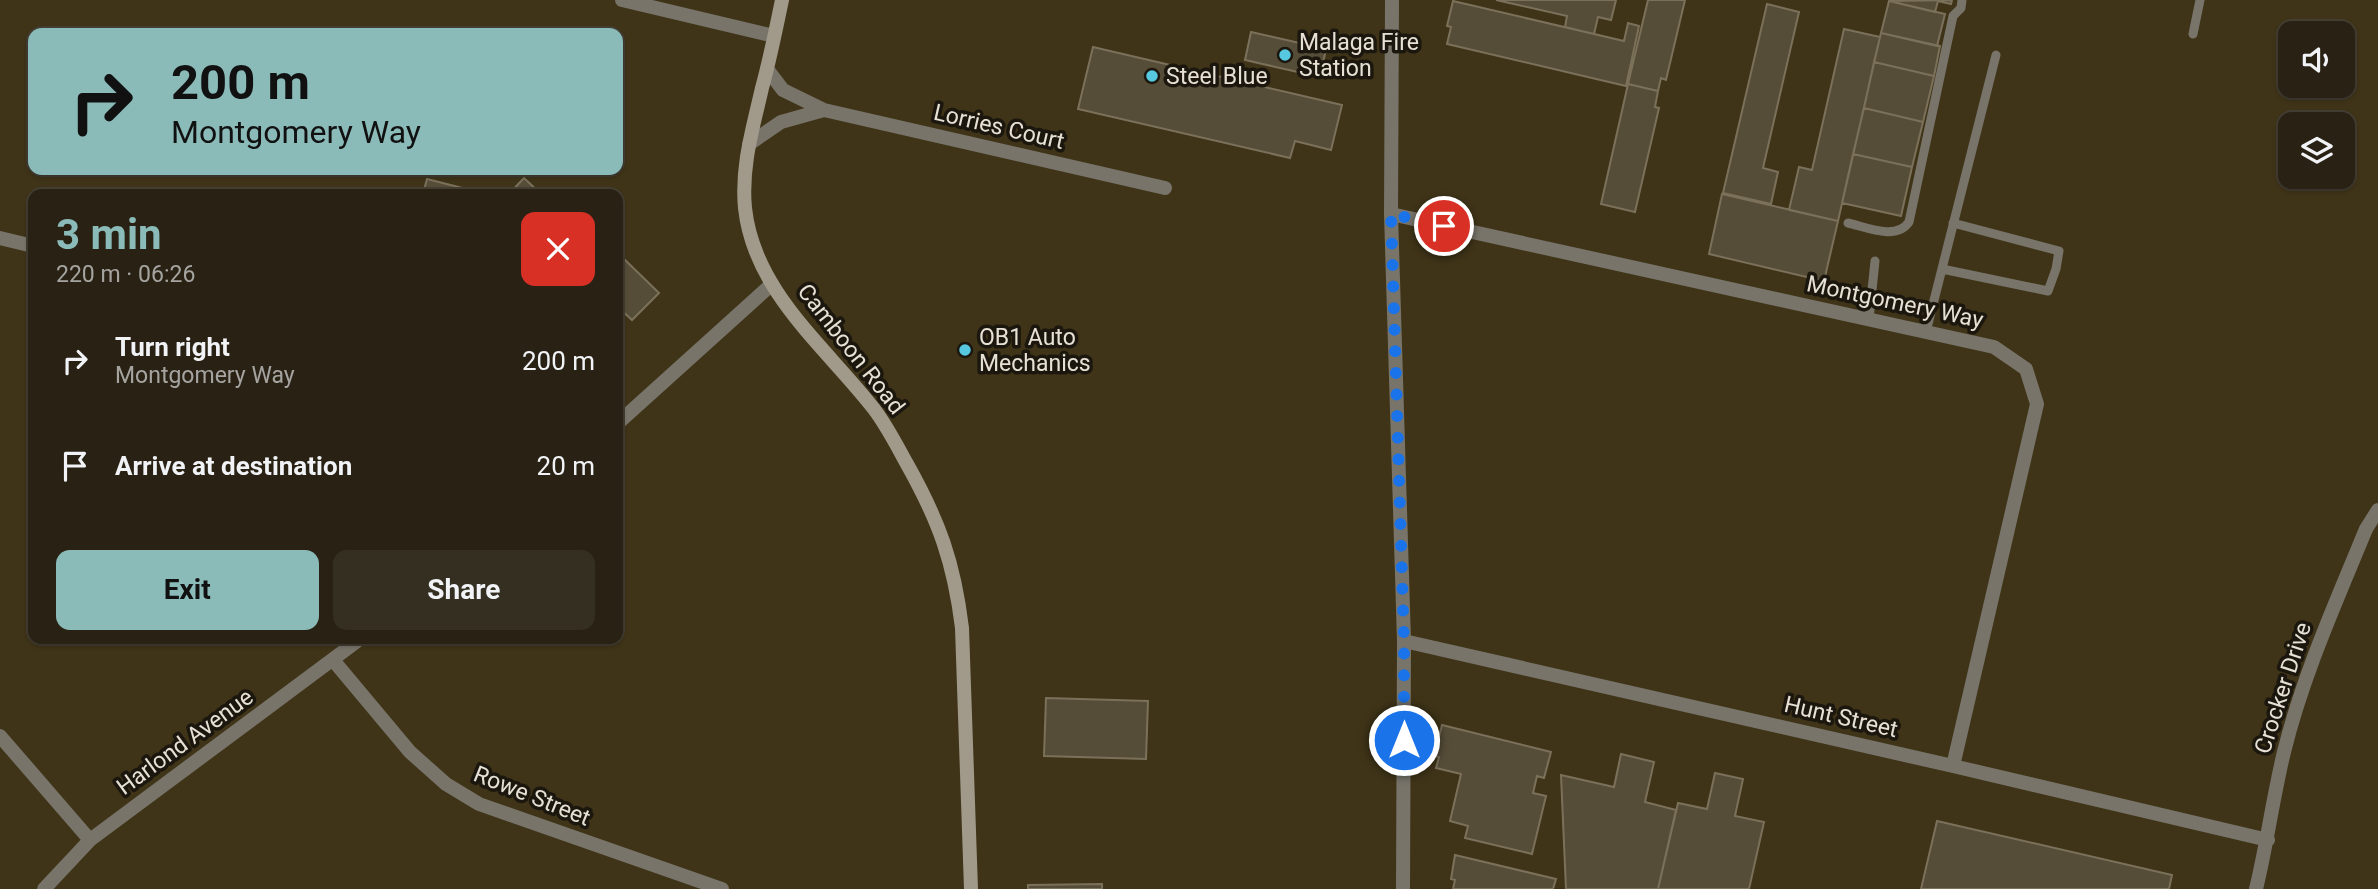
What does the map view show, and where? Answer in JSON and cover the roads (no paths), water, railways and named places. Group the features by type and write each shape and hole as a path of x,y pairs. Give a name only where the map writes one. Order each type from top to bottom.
{"street":[{"path":"622,0 774,36"},
{"name":"Camboon Road","path":"782,0 749,144 744,175 746,210 754,246 772,284 785,305 876,412 926,499 943,539 956,586 962,628 971,889"},
{"path":"1392,0 1391,214 1404,641 1403,889"},
{"name":"Lorries Court","path":"767,69 783,90 824,110 1164,188"},
{"name":"Lorries Court","path":"749,144 781,122 824,110"},
{"name":"Montgomery Way","path":"1391,214 1994,347 2026,369 2037,404 1953,766"},
{"path":"0,238 28,245"},
{"path":"623,418 772,284"},
{"name":"Crocker Drive","path":"2256,889 2284,753 2308,672 2366,529 2378,510"},
{"name":"Hunt Street","path":"1404,641 2268,840"},
{"name":"Harlond Avenue","path":"44,889 90,840 354,644"},
{"name":"Rowe Street","path":"333,660 410,752 446,784 479,804 722,889"},
{"path":"0,736 90,840"}],"lane":[{"path":"1848,223 1892,233 1905,229 1909,222 1953,16 1961,8 1962,0"},
{"path":"2193,34 2200,0"},
{"path":"1926,331 1996,55"},
{"path":"1942,269 2048,291 2056,269 2059,251 1953,223"},
{"path":"1869,319 1875,261"}],"place":[{"name":"Malaga Fire Station","path":"1285,55"},
{"name":"Steel Blue","path":"1152,76"},
{"name":"OB1 Auto Mechanics","path":"965,350"}]}
